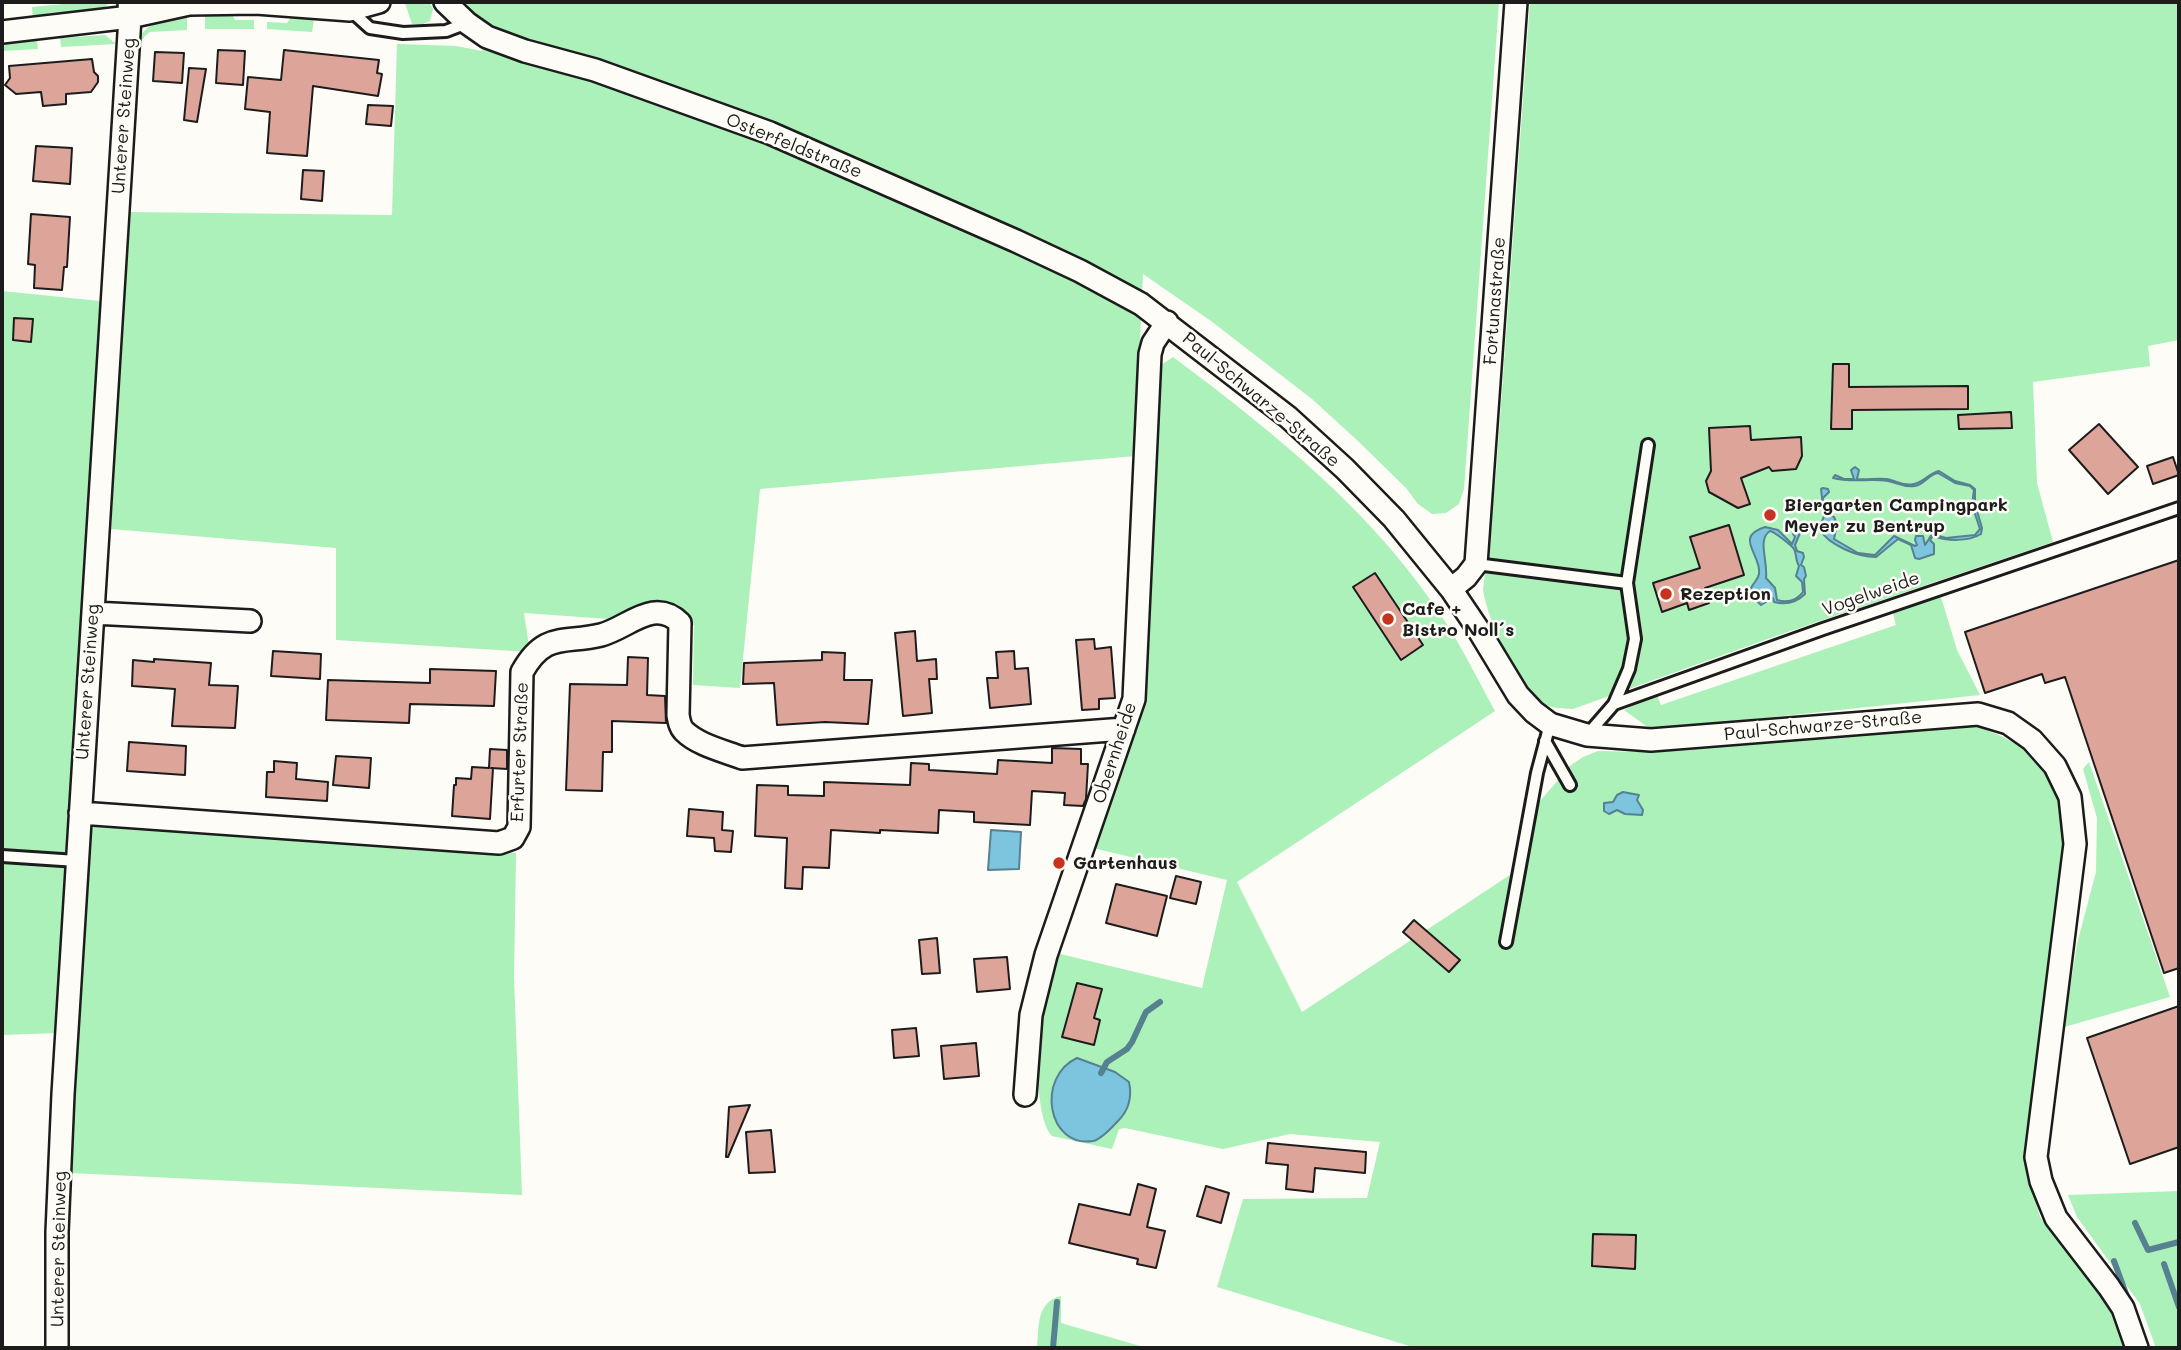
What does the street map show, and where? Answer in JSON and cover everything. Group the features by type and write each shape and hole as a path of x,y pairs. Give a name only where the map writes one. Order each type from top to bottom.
{"street":[{"path":"2,32 129,9 189,4 256,3 350,10 379,2"},
{"name":"Osterfeldstraße","path":"446,2 467,23 487,37 525,51 595,70 770,133 1016,241 1141,304"},
{"name":"Fortunastraße","path":"1476,564 1516,2"},
{"name":"Unterer Steinweg","path":"57,1348 57,1232 129,9"},
{"name":"Paul-Schwarze-Straße","path":"1141,304 1288,417 1394,519 1451,589 1518,695 1548,733 1651,740 1978,714 2008,723 2032,740 2055,766 2070,797 2075,844 2036,1157 2041,1181 2056,1218 2123,1308 2137,1348"},
{"name":"Obernheide","path":"1025,1095 1031,1015 1046,955 1133,699 1150,354 1153,343 1167,322"},
{"path":"1451,589 1466,577 1476,564"},
{"name":"Erfurter Straße","path":"80,813 499,843 513,838 519,827 522,672 531,657 556,640 602,634 650,612 672,614 680,623 678,715 684,732 700,742 742,758 1124,729"},
{"path":"93,613 250,621"}],"lane":[{"path":"350,10 370,28 403,33 446,31 467,23"},
{"path":"1614,704 1629,669 1635,639 1627,583 1648,445"},
{"name":"Vogelweide","path":"1587,735 1614,704 1823,629 2063,551 2179,508"},
{"path":"1476,564 1627,583"},
{"path":"1548,733 1570,785"},
{"path":"1506,942 1537,774 1548,733"},
{"path":"2,856 77,861"}],"green space":[{"path":"110,2 101,11 84,17 77,11 48,13 43,21 33,21 32,7"},
{"path":"429,2 433,9 430,21 412,24 405,3"},
{"path":"466,2 1499,2 1464,489 1459,504 1446,513 1432,514 1418,504 1406,488 1312,399 1211,321 1143,274 1135,456 760,489 740,688 693,685 694,625 524,613 530,652 336,640 336,548 111,529 127,212 392,215 397,44 456,46 482,51 489,24 475,15"},
{"path":"1530,2 2179,2 2179,340 2148,346 2150,366 2033,382 2037,483 2053,542 1776,636 1573,709 1546,705 1535,696 1506,653 1491,619 1483,590 1496,474"},
{"path":"230,11 235,20 254,20 254,29 205,29 205,12"},
{"path":"187,13 187,30 150,32 136,44 150,26"},
{"path":"292,16 314,19 312,32 267,29 267,22 287,23"},
{"path":"105,35 116,44 61,47 60,38"},
{"path":"37,40 38,49 2,51 2,42"},
{"path":"2,291 100,301 91,526 57,1033 2,1035"},
{"path":"1173,357 1286,446 1356,512 1419,584 1453,634 1495,711 1237,882 1302,1012 1523,868 1540,801 1571,765 1583,757 1598,751 1647,752 1964,723 1989,731 2014,743 2045,769 2058,794 2068,838 2023,1157 2040,1217 2113,1312 2126,1348 1416,1348 1217,1287 1243,1199 1367,1198 1380,1142 1290,1134 1223,1149 1125,1128 1119,1129 1112,1149 1052,1136 1042,1113 1038,1044 1041,1009 1056,953 1202,988 1227,880 1093,848 1145,699 1158,367","holes":["1375,573 1423,645 1401,659"]},
{"path":"1941,597 1957,650 1980,695 1652,730 1624,710 1656,693 1661,705 1896,625 1893,613"},
{"path":"2089,762 2170,997 2064,1027 2077,944 2096,872 2097,818 2083,769"},
{"path":"88,826 516,853 514,977 522,1195 71,1173"},
{"path":"2179,1191 2179,1348 2156,1348 2140,1304 2077,1217 2068,1195"},
{"path":"1061,1296 1061,1323 1147,1348 1037,1348 1040,1316 1047,1304"}],"water":[{"path":"1855,467 1859,470 1857,479 1886,479 1910,485 1939,471 1955,481 1970,485 1975,489 1981,534 1957,540 1933,536 1930,540 1934,544 1934,554 1919,559 1915,558 1911,545 1898,539 1876,557 1860,555 1844,549 1829,540 1819,529 1824,516 1821,489 1823,488 1829,492 1823,498 1824,508 1837,524 1834,539 1858,553 1875,555 1894,536 1915,546 1916,536 1923,536 1925,545 1932,534 1946,538 1975,535 1980,529 1972,505 1974,490 1970,486 1955,483 1938,473 1918,485 1911,486 1881,480 1847,480 1833,478 1835,475 1854,479 1851,470"},
{"path":"1765,527 1778,530 1792,544 1795,537 1793,534 1800,533 1795,545 1804,557 1801,565 1806,576 1805,594 1791,603 1774,602 1773,598 1761,605 1753,597 1751,588 1758,576 1759,567 1750,541 1756,531","holes":["1770,531 1794,549 1799,566 1796,576 1802,582 1803,592 1791,600 1777,600 1775,588 1766,578 1764,539"]},
{"path":"1623,792 1639,795 1637,800 1643,810 1642,815 1625,814 1617,810 1609,814 1604,811 1604,803 1613,802 1617,795"},
{"path":"991,830 1021,832 1019,869 988,870"},
{"path":"1077,1058 1115,1072 1129,1082 1130,1098 1125,1112 1106,1133 1093,1141 1077,1140 1065,1134 1052,1109 1056,1080 1064,1067"}],"building":[{"path":"218,50 245,51 243,85 216,83"},
{"path":"284,50 379,60 377,73 382,74 378,96 313,86 307,156 267,153 270,112 245,109 248,77 281,80"},
{"path":"155,52 184,53 182,83 153,81"},
{"path":"92,59 98,82 91,92 66,94 66,104 43,106 41,92 16,94 5,85 10,78 9,66"},
{"path":"189,68 206,69 197,122 184,120"},
{"path":"368,105 393,106 391,126 366,124"},
{"path":"36,146 72,148 70,184 33,181"},
{"path":"303,170 324,171 322,201 301,199"},
{"path":"31,214 70,217 67,267 64,267 62,290 34,288 35,265 28,264"},
{"path":"14,318 33,319 31,342 13,340"},
{"path":"1833,364 1849,364 1849,387 1968,386 1968,409 1852,410 1852,429 1831,429"},
{"path":"2011,412 2012,428 1959,429 1958,415"},
{"path":"2099,424 2138,467 2108,494 2069,450"},
{"path":"1750,426 1751,440 1801,437 1802,456 1796,469 1772,471 1769,467 1741,478 1750,504 1738,508 1709,492 1706,481 1711,471 1709,428"},
{"path":"2173,457 2179,475 2153,484 2147,466"},
{"path":"1729,525 1744,575 1705,588 1709,603 1689,610 1687,603 1662,612 1653,583 1700,568 1690,537"},
{"path":"2179,560 2179,968 2164,973 2065,677 2045,683 2042,674 1985,693 1965,632"},
{"path":"1375,573 1423,645 1401,660 1353,587"},
{"path":"915,631 917,661 936,659 937,679 929,679 932,713 903,716 895,633"},
{"path":"1094,639 1095,649 1111,647 1115,698 1099,699 1099,709 1082,710 1076,640"},
{"path":"273,651 321,654 320,679 271,676"},
{"path":"1014,651 1015,669 1028,668 1031,704 990,708 987,678 998,678 996,652"},
{"path":"822,652 845,653 844,680 872,680 868,724 825,722 777,725 774,683 743,684 744,663 822,660"},
{"path":"628,657 648,658 647,695 665,696 666,723 612,721 612,752 603,752 602,791 566,790 570,684 627,685"},
{"path":"154,659 211,663 209,685 238,686 235,728 172,726 175,689 132,686 133,660 154,662"},
{"path":"430,669 496,671 494,706 410,704 409,723 326,720 328,680 430,683"},
{"path":"129,742 186,746 185,775 127,771"},
{"path":"1052,748 1081,749 1081,764 1088,764 1086,799 1083,806 1064,805 1065,793 1032,791 1030,825 974,822 974,812 939,810 938,833 831,830 829,868 803,867 802,889 785,888 787,838 755,836 757,785 788,786 788,795 824,796 824,782 910,785 911,763 929,764 929,770 997,774 998,760 1052,763"},
{"path":"490,749 507,750 507,769 493,768 490,819 452,816 456,778 471,779 472,767 489,768"},
{"path":"336,756 371,758 369,788 333,785"},
{"path":"274,761 297,763 296,779 328,782 327,801 266,797 267,772 274,772"},
{"path":"689,809 723,812 722,830 733,831 731,852 715,851 714,838 687,836"},
{"path":"1176,876 1201,882 1196,904 1170,898"},
{"path":"1116,884 1167,896 1157,936 1106,923"},
{"path":"1414,920 1460,960 1449,972 1403,932"},
{"path":"937,938 940,973 922,974 919,940"},
{"path":"1007,957 1010,989 977,992 974,959"},
{"path":"1077,983 1102,989 1094,1018 1100,1020 1094,1045 1062,1037"},
{"path":"2179,1006 2179,1147 2130,1164 2087,1038"},
{"path":"916,1028 919,1056 894,1058 892,1030"},
{"path":"976,1043 979,1076 944,1079 941,1046"},
{"path":"750,1105 728,1157 726,1157 729,1107"},
{"path":"771,1130 775,1172 749,1173 746,1132"},
{"path":"1268,1143 1366,1152 1365,1173 1315,1168 1313,1192 1286,1189 1288,1165 1266,1163"},
{"path":"1138,1184 1156,1189 1147,1227 1165,1231 1156,1268 1137,1264 1138,1259 1069,1243 1079,1204 1130,1215"},
{"path":"1206,1186 1229,1193 1221,1223 1197,1216"},
{"path":"1593,1234 1636,1235 1635,1269 1592,1266"}],"waterway":[{"path":"1101,1073 1107,1062 1127,1049 1146,1012 1160,1002"},
{"path":"2135,1223 2148,1250 2179,1242"},
{"path":"2114,1261 2129,1302"},
{"path":"2164,1264 2179,1307"},
{"path":"1053,1348 1057,1302"}],"place":[{"name":"Biergarten Campingpark Meyer zu Bentrup","path":"1770,515"},
{"name":"Rezeption","path":"1666,594"},
{"name":"Cafe + Bistro Noll´s","path":"1388,619"},
{"name":"Gartenhaus","path":"1059,863"}]}
